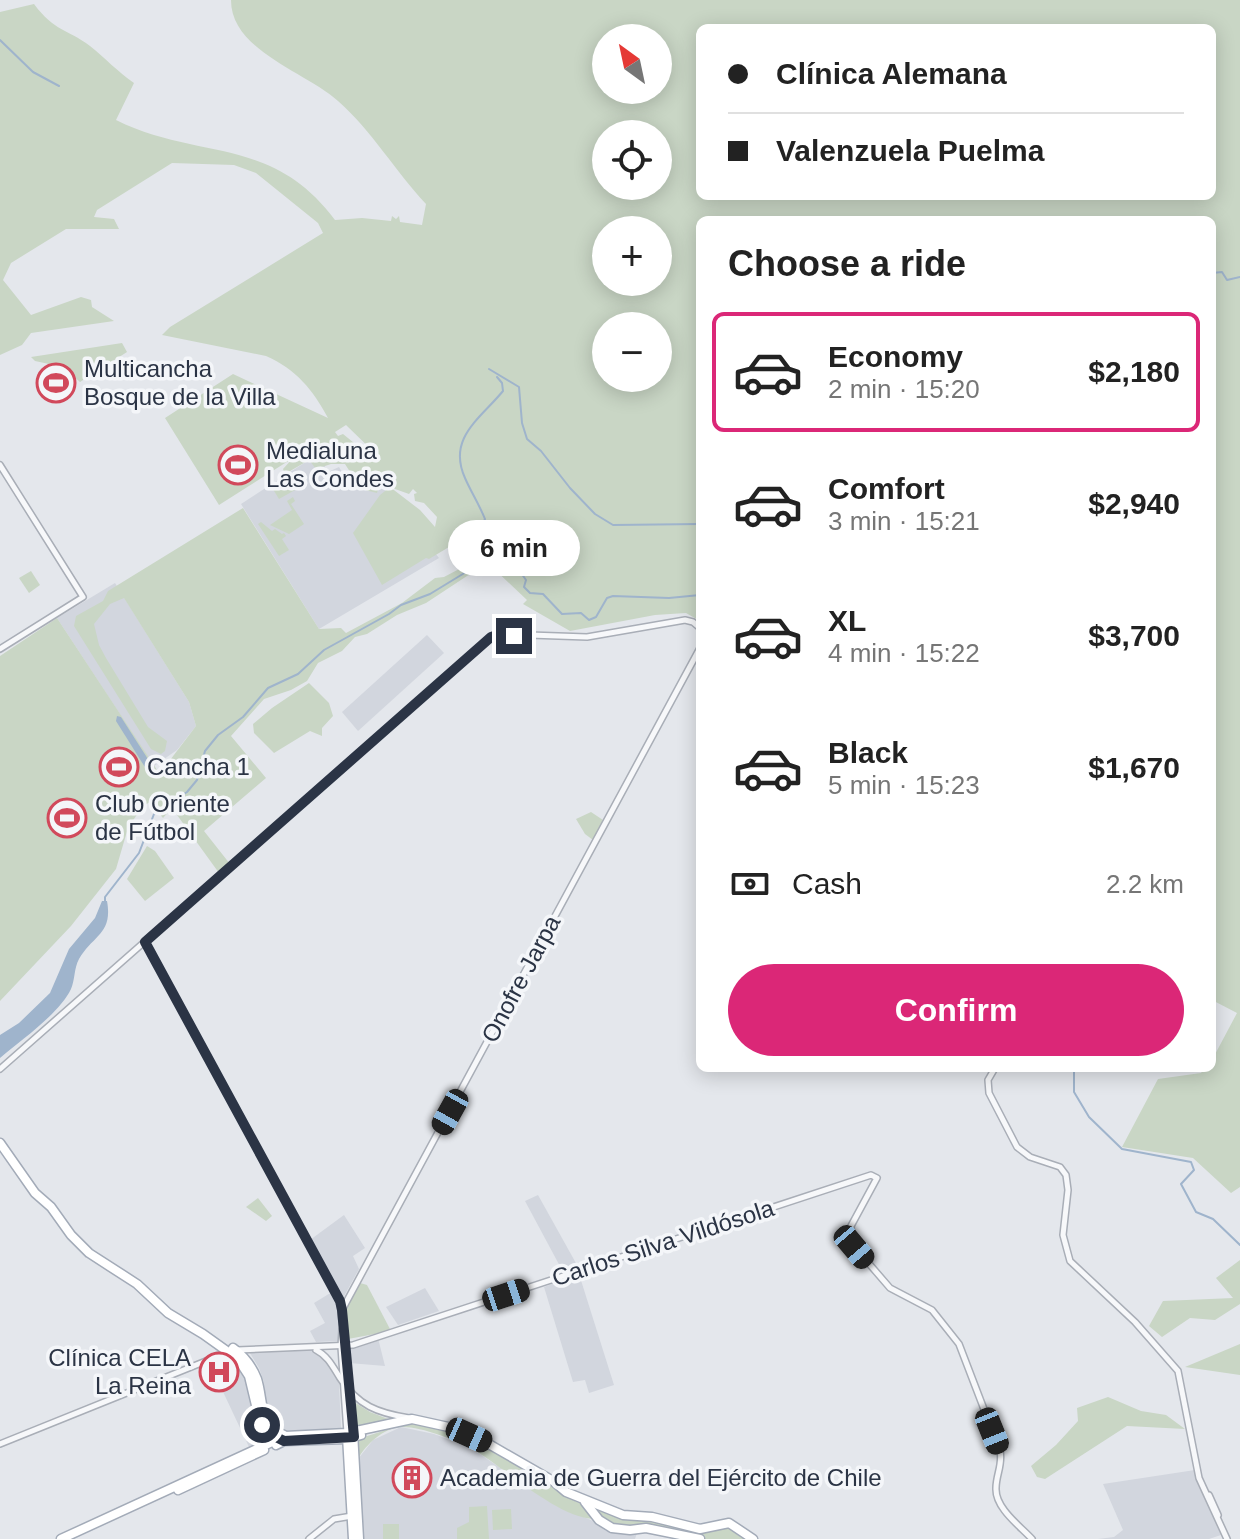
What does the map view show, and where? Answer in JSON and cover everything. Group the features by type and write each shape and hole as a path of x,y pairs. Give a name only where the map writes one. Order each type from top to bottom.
{"main road":[{"path":"0,1143 35,1193 54,1210 76,1241 105,1265 137,1284 173,1317 200,1327 233,1351 255,1375 262,1411 267,1422 282,1438"},
{"path":"233,1351 250,1379 266,1436 265,1444"},
{"path":"217,1357 240,1362"},
{"path":"61,1539 282,1438 350,1435 412,1419 453,1428 487,1443 594,1506 633,1517 652,1517 700,1529 729,1523 753,1539"},
{"path":"260,1422 282,1438"},
{"path":"350,1435 359,1539"},
{"path":"72,1539 282,1438"},
{"path":"594,1506 599,1520 612,1528 651,1528 700,1539"},
{"path":"353,1539 355,1517"}],"street":[{"path":"0,465 83,597 0,649"},
{"path":"0,1069 491,637 500,634 587,637 685,620 696,624"},
{"name":"Onofre Jarpa","path":"342,1310 696,655"},
{"path":"145,942 340,1301 350,1435"},
{"path":"993,1072 988,1080 989,1093 1017,1147 1030,1157 1060,1167 1066,1175 1068,1190 1063,1235 1070,1261 1127,1314 1178,1371 1196,1460 1227,1539"},
{"name":"Carlos Silva Vildósola","path":"0,1444 233,1351 252,1347 344,1347 871,1175 877,1178 851,1226 852,1244 890,1288 932,1310 959,1344 1000,1451 997,1498 1032,1539"},
{"path":"344,1347 344,1383 350,1435"},
{"path":"311,1348 327,1358 349,1392 376,1411 412,1419"},
{"path":"309,1539 334,1519 355,1517"}],"shaded area":[{"path":"318,454 328,472 339,467 347,481 371,465 397,505 439,558 319,629 241,504"},
{"path":"115,583 189,702 196,726 177,750 154,766 57,618"},
{"path":"427,635 444,653 358,731 342,712"},
{"path":"538,1195 577,1265 562,1270 525,1201"},
{"path":"344,1215 365,1248 353,1256 359,1269 343,1298 310,1240"},
{"path":"579,1274 614,1385 589,1393 585,1380 573,1382 544,1287"},
{"path":"425,1288 439,1311 398,1325 386,1307"},
{"path":"332,1292 339,1305 338,1341 316,1342 310,1331 325,1323 314,1303"},
{"path":"378,1338 385,1366 349,1363 348,1348"},
{"path":"311,1349 327,1360 339,1383 341,1429 280,1431 265,1406 264,1382 248,1350"},
{"path":"222,1358 246,1374 254,1413 265,1439 249,1447 209,1362"},
{"path":"401,1427 434,1434 471,1448 555,1505 591,1520 606,1531 637,1533 635,1539 362,1539 358,1459 373,1440"},
{"path":"1195,1470 1221,1535 1209,1539 1098,1539 1114,1537 1123,1530 1103,1484"}],"green space":[{"path":"231,0 1240,0 1240,1187 1231,1193 1193,1158 1122,1147 1158,1079 1216,1072 1216,1052 1237,1013 1216,1002 1216,216 696,216 696,619 686,613 655,615 570,631 523,604 527,600 490,565 426,603 397,615 367,634 355,637 342,651 318,663 307,681 264,699 231,736 266,778 204,831 230,864 219,873 172,808 163,818 152,805 153,800 142,807 128,828 116,869 71,926 0,1001 0,656 57,618 161,776 196,726 189,702 124,598 110,604 94,624 99,645 148,727 167,741 161,754 151,749 74,626 76,616 103,601 108,591 243,508 319,629 341,628 346,633 402,603 435,578 444,577 482,557 454,530 449,547 382,585 353,533 380,495 390,487 420,510 435,527 437,517 424,503 415,501 414,494 417,493 413,489 409,494 385,481 379,485 377,493 361,489 345,464 316,469 309,460 285,474 283,469 293,458 219,505 165,418 233,374 328,418 303,381 277,361 266,356 162,335 170,327 323,233 318,223 256,173 234,165 172,163 97,210 94,217 114,219 119,229 66,229 11,263 3,280 31,315 81,297 91,300 92,307 114,321 31,333 22,345 0,355 0,12 34,4 48,20 82,40 134,83 116,120 147,133 260,162 286,174 311,193 335,220 362,218 391,221 392,216 396,219 399,216 400,222 422,225 426,204 362,125 324,90 256,47 234,18","holes":["346,425 381,459 381,460 343,434 338,436 335,432"]},
{"path":"122,343 127,352 80,382 63,367 35,361 31,357"},
{"path":"287,476 295,490 279,499 271,486"},
{"path":"293,497 295,501 291,504 304,524 289,534 270,525 292,510 287,501"},
{"path":"261,522 272,531 275,529 284,533 286,536 282,539 289,550 279,556 258,524"},
{"path":"31,571 40,585 29,593 19,578"},
{"path":"309,683 329,703 333,716 322,728 322,736 310,731 274,753 254,733 253,724"},
{"path":"591,812 603,820 593,840 585,834 576,819"},
{"path":"147,846 155,851 174,878 145,901 127,879"},
{"path":"258,1198 272,1216 266,1221 246,1207"},
{"path":"1240,1260 1240,1304 1215,1320 1190,1318 1162,1337 1149,1326 1163,1301 1233,1298 1216,1278"},
{"path":"360,1283 367,1285 391,1331 348,1339 346,1306"},
{"path":"1240,1344 1240,1375 1185,1367"},
{"path":"1108,1397 1141,1411 1166,1415 1185,1429 1127,1426 1045,1479 1037,1477 1031,1466 1078,1421 1077,1408"},
{"path":"354,1402 370,1412 388,1419 355,1427"},
{"path":"414,1421 467,1440 518,1465 584,1506 594,1519 563,1510 472,1449 428,1431 409,1427 388,1430 371,1443 358,1459 358,1439"},
{"path":"595,1505 701,1530 723,1524 750,1539 702,1539 604,1523 593,1509"},
{"path":"487,1506 489,1539 457,1539 457,1528 469,1522 469,1507"},
{"path":"511,1509 512,1529 493,1530 492,1510"},
{"path":"383,1524 399,1524 399,1539 383,1539"}],"water":[{"path":"117,716 121,717 155,770 153,774 148,772 116,721"},
{"path":"102,901 107,901 107,921 79,959 65,998 39,1026 0,1058 0,1035 19,1023 50,993 69,949 95,918"}],"waterway":[{"path":"0,40 33,72 59,86"},
{"path":"1216,273 1222,272 1227,280 1240,277"},
{"path":"489,369 519,387 522,423 527,439 595,514 613,525 696,524"},
{"path":"487,559 484,546 475,533 485,519 465,478 460,451 476,420 503,391 497,377"},
{"path":"105,902 105,897 139,853 154,814 187,792 197,780 205,751 218,735 243,717 268,688 298,674 324,650 401,605 430,594 489,558 501,558 519,570 526,580 524,587 530,593 543,594 562,614 581,613 589,620 596,617 607,598 613,596 669,598 696,595"},
{"path":"1074,1072 1074,1092 1089,1117 1122,1149 1191,1162 1194,1170 1181,1184 1196,1212 1213,1219 1240,1245"}],"place":[{"name":"Multicancha Bosque de la Villa","path":"56,383"},
{"name":"Medialuna Las Condes","path":"238,465"},
{"name":"Cancha 1","path":"119,767"},
{"name":"Club Oriente de Fútbol","path":"67,818"},
{"name":"Clínica CELA La Reina","path":"219,1372"},
{"name":"Academia de Guerra del Ejército de Chile","path":"412,1478"}],"route":[{"path":"262,1425 270,1434 284,1441 354,1437 340,1301 145,942 491,637 500,634 514,636"}]}
